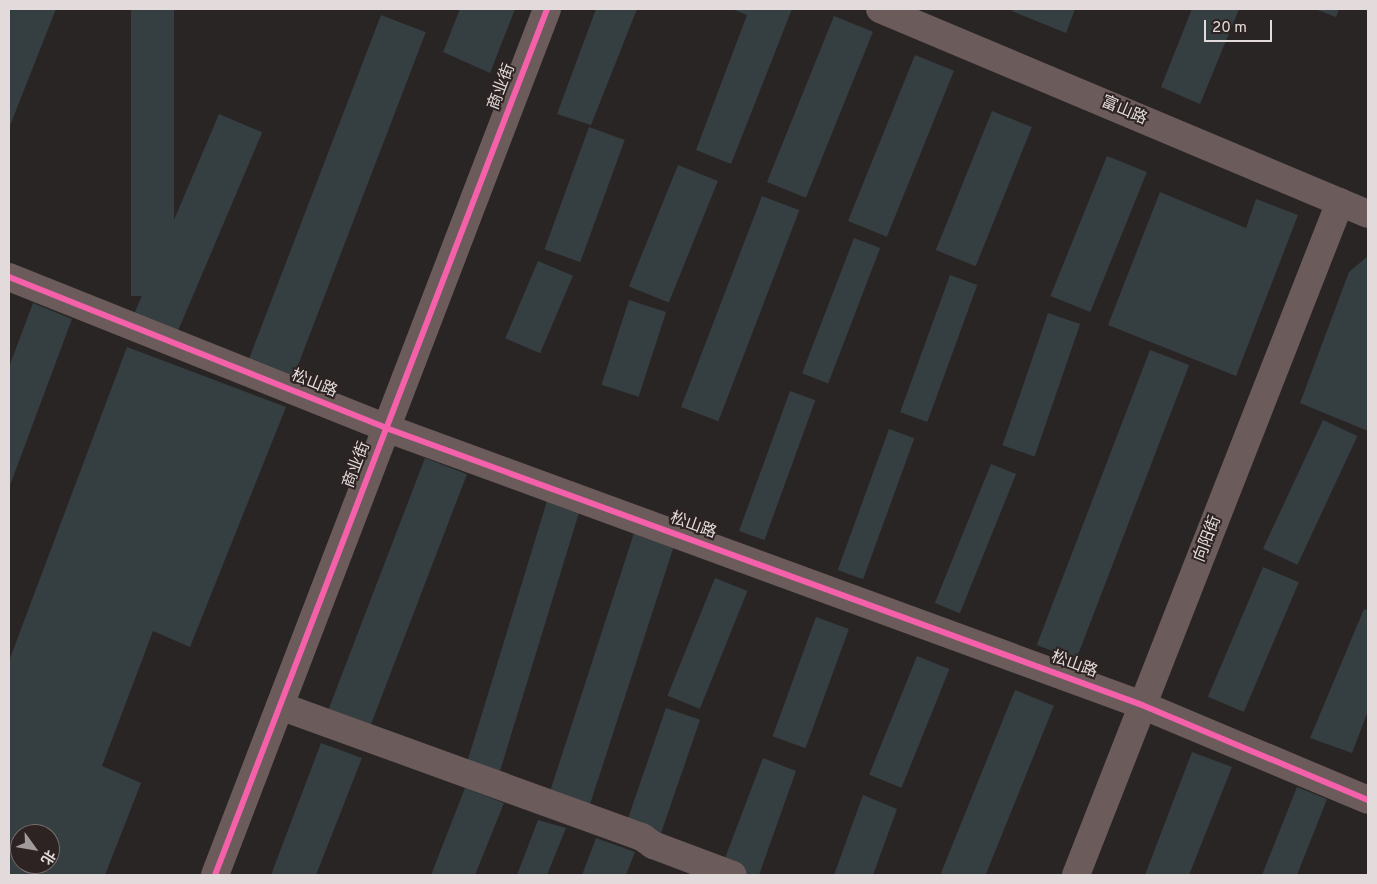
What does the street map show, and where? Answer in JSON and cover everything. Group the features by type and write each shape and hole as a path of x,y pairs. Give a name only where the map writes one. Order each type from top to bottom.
{"street":[{"name":"商业街","path":"215,875 547,9"},
{"name":"富山路","path":"880,9 1368,214"},
{"name":"向阳街","path":"1076,875 1340,202"},
{"name":"松山路","path":"9,277 386,428 1142,705 1368,800"},
{"path":"280,706 642,836 653,845 733,875"}],"building":[{"path":"9,9 56,9 9,128"},
{"path":"131,9 174,9 174,296 131,296"},
{"path":"460,9 515,9 490,73 443,52"},
{"path":"596,9 637,9 591,125 557,114"},
{"path":"732,9 792,9 731,164 696,150 747,15"},
{"path":"1013,9 1075,9 1066,33 1012,11"},
{"path":"1192,9 1239,9 1200,104 1161,87"},
{"path":"1315,9 1339,9 1336,17"},
{"path":"381,15 426,32 294,377 249,359"},
{"path":"834,16 873,32 806,198 767,182"},
{"path":"915,55 954,71 887,237 848,221"},
{"path":"992,111 1032,127 976,266 936,250"},
{"path":"219,114 262,132 177,333 134,315"},
{"path":"589,127 625,140 580,262 545,249"},
{"path":"1107,156 1147,172 1090,312 1050,296"},
{"path":"678,165 718,181 669,303 629,286"},
{"path":"1160,192 1246,228 1256,199 1298,215 1236,376 1108,325"},
{"path":"762,196 799,210 718,421 681,407"},
{"path":"854,238 880,248 828,383 802,373"},
{"path":"1368,256 1368,431 1300,403 1349,272"},
{"path":"538,261 573,276 540,353 505,338"},
{"path":"950,275 977,285 927,422 900,412"},
{"path":"629,300 666,312 639,397 601,385"},
{"path":"33,303 72,319 9,488 9,367"},
{"path":"1048,313 1080,324 1035,456 1002,445"},
{"path":"127,347 286,407 190,647 153,631 102,766 141,783 105,875 9,875 9,661"},
{"path":"1150,350 1189,365 1076,660 1037,645"},
{"path":"790,391 815,400 764,540 739,531"},
{"path":"1323,420 1357,436 1297,565 1263,549"},
{"path":"889,429 914,438 863,579 838,570"},
{"path":"425,458 467,474 367,736 325,719"},
{"path":"991,464 1016,474 960,613 935,603"},
{"path":"547,501 580,511 496,783 464,773"},
{"path":"634,533 674,546 586,816 546,803"},
{"path":"1263,567 1299,582 1244,712 1208,697"},
{"path":"715,578 747,591 700,709 667,696"},
{"path":"1364,609 1368,610 1368,711 1352,753 1310,738"},
{"path":"816,617 849,629 805,748 773,736"},
{"path":"917,656 949,669 902,788 869,775"},
{"path":"1015,690 1054,706 986,875 941,874"},
{"path":"666,708 700,720 658,841 624,829"},
{"path":"321,743 362,758 316,875 271,875"},
{"path":"1192,752 1232,767 1189,875 1145,875"},
{"path":"763,758 796,771 759,875 747,875 722,866"},
{"path":"1297,787 1327,799 1297,875 1262,875"},
{"path":"465,788 504,803 475,875 431,875"},
{"path":"863,795 897,809 873,875 834,875"},
{"path":"538,820 566,828 547,875 517,875"},
{"path":"596,838 635,852 626,875 582,875"}],"cycle path":[{"path":"215,875 547,9"},
{"path":"9,277 386,428 1142,705 1368,800"}]}
